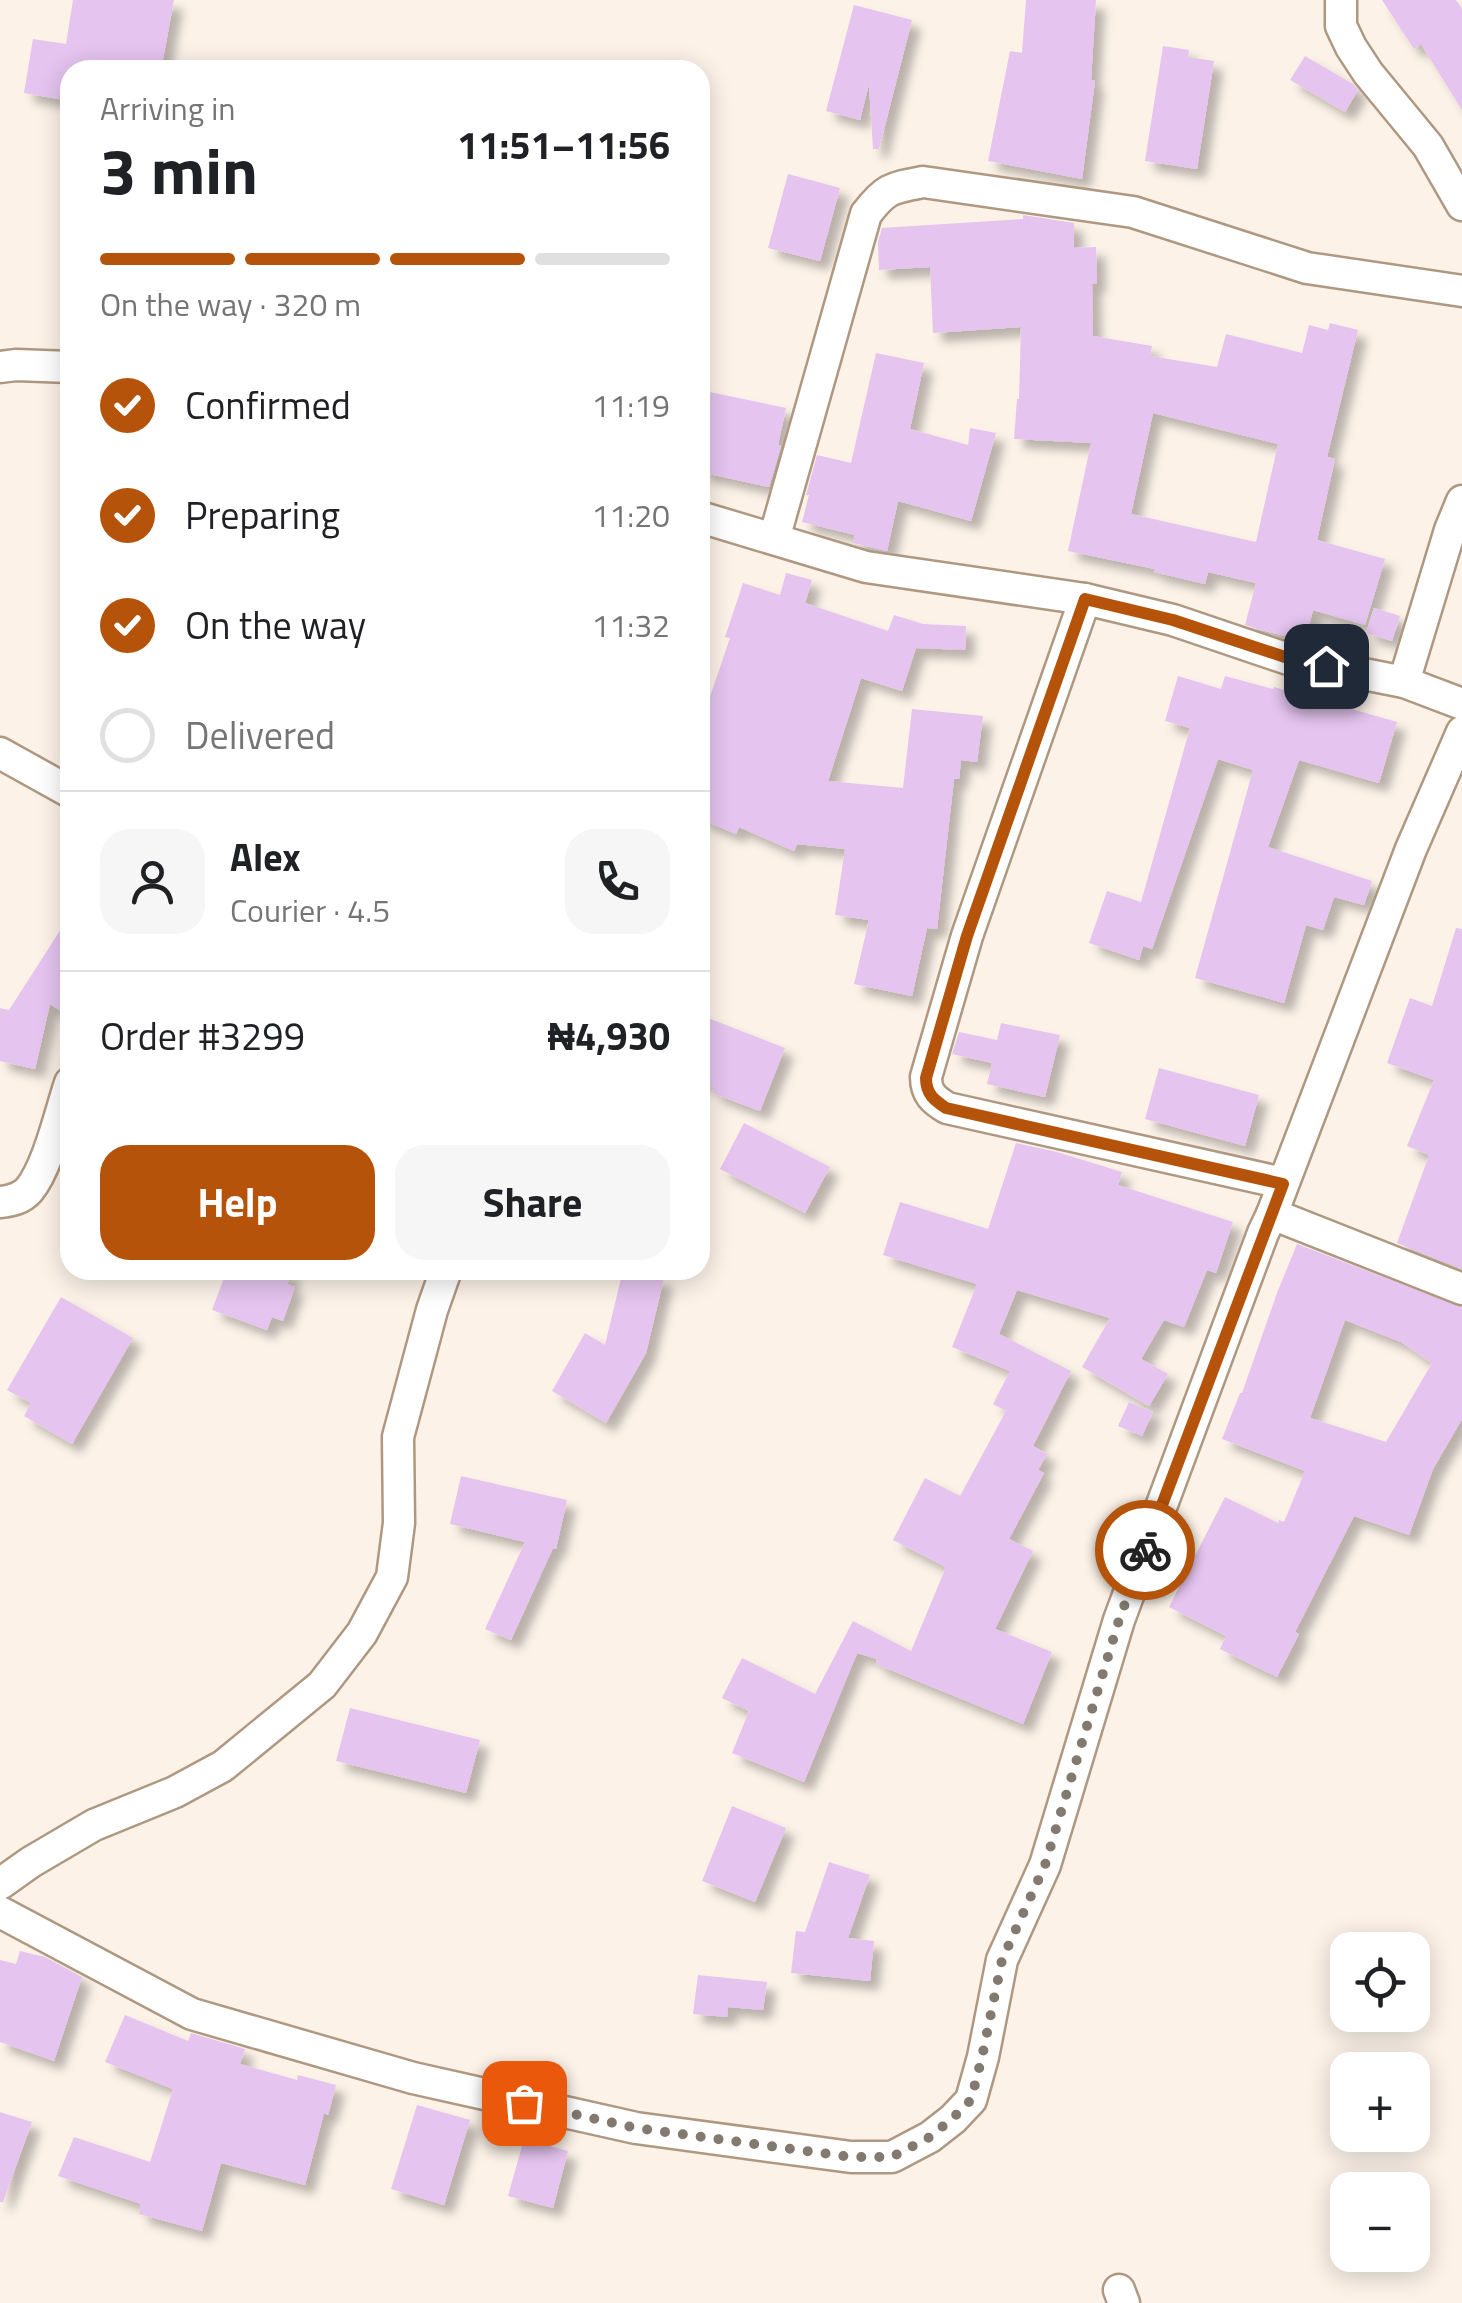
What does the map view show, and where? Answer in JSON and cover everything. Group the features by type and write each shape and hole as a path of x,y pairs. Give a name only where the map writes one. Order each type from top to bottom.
{"street":[{"path":"1341,0 1341,26 1351,47 1428,146 1462,206"},
{"path":"774,539 866,214 891,188 922,182 1133,212 1307,268 1462,290"},
{"path":"0,367 60,367"},
{"path":"1404,682 1462,500"},
{"path":"710,521 866,567 1085,599 1173,620 1288,658 1404,682 1462,704"},
{"path":"1085,599 967,936 926,1088 946,1108 1283,1184"},
{"path":"0,1912 192,2014 412,2078 636,2128 851,2157 892,2157 930,2137 971,2100 1002,1960 1045,1865 1119,1620 1411,849 1462,732"},
{"path":"0,753 60,786"},
{"path":"0,1202 14,1201 28,1192 60,1112"},
{"path":"1272,1214 1462,1289"},
{"path":"0,1884 94,1824 175,1792 222,1766 322,1685 362,1632 392,1577 399,1522 398,1437 442,1280"}],"building":[{"path":"73,0 174,0 163,60 60,60 60,99 24,93 33,39 66,44"},
{"path":"1026,0 1096,0 1091,80 1095,81 1082,179 988,161 1010,51 1022,53"},
{"path":"1382,0 1456,0 1462,9 1462,110 1421,44 1414,49"},
{"path":"854,5 912,20 879,149 873,149 869,84 860,120 826,111"},
{"path":"1163,46 1189,50 1188,57 1214,61 1197,169 1145,161"},
{"path":"1305,56 1358,90 1345,112 1290,80"},
{"path":"788,174 840,188 820,261 768,248"},
{"path":"1023,215 1074,223 1074,248 1096,247 1093,336 1152,346 1150,356 1217,367 1226,334 1302,353 1309,325 1328,330 1330,323 1358,330 1327,457 1335,459 1317,540 1385,559 1365,625 1313,610 1305,641 1245,625 1256,583 1208,572 1205,584 1068,551 1091,443 1014,439 1021,327 933,333 930,267 879,270 882,228 1023,219","holes":["1153,413 1278,444 1256,542 1131,514"]},
{"path":"876,353 924,363 910,429 968,445 970,428 996,433 971,521 898,501 887,551 853,543 855,535 802,522 817,455 851,463"},
{"path":"710,392 786,408 778,445 781,446 769,487 710,474"},
{"path":"786,573 812,580 805,603 888,631 894,615 923,624 966,626 965,650 916,648 902,691 861,678 828,781 903,788 912,709 983,716 977,762 961,760 959,779 954,779 937,929 927,928 912,996 854,984 869,920 835,915 845,849 797,844 794,851 739,827 736,834 710,823 710,697 730,638 725,637 743,583 780,595"},
{"path":"1374,608 1400,616 1392,641 1366,633"},
{"path":"1178,676 1221,689 1225,676 1397,722 1379,783 1299,760 1268,847 1372,881 1364,905 1334,897 1323,930 1306,925 1284,1003 1195,978 1253,770 1218,759 1152,949 1143,946 1139,960 1089,943 1107,891 1141,902 1190,728 1165,721"},
{"path":"1456,928 1462,929 1462,1269 1397,1243 1429,1155 1407,1146 1434,1080 1387,1063 1410,998 1432,1006"},
{"path":"60,931 60,1010 50,1004 35,1069 0,1061 0,1008 9,1010"},
{"path":"710,1019 785,1048 760,1111 712,1093 714,1087 710,1086"},
{"path":"1001,1023 1060,1035 1045,1097 987,1084 992,1063 952,1054 959,1032 997,1040"},
{"path":"1159,1068 1259,1095 1245,1146 1145,1119"},
{"path":"744,1123 830,1167 805,1213 720,1169"},
{"path":"1016,1143 1122,1172 1118,1185 1233,1222 1216,1273 1207,1270 1184,1327 1164,1320 1141,1359 1168,1374 1149,1406 1082,1367 1110,1318 1017,1290 999,1334 1071,1371 1033,1446 1047,1454 1038,1470 1044,1473 1009,1539 1033,1551 995,1629 1052,1652 1023,1724 857,1653 804,1782 732,1753 749,1711 722,1698 742,1658 815,1694 853,1621 911,1651 946,1567 893,1540 925,1478 960,1496 1006,1411 993,1404 1010,1371 952,1347 977,1284 883,1255 900,1202 988,1229"},
{"path":"1297,1244 1462,1307 1462,1419 1433,1469 1409,1535 1354,1516 1295,1632 1299,1634 1277,1677 1220,1649 1226,1636 1169,1607 1225,1497 1278,1523 1284,1522 1305,1471 1222,1439","holes":["1345,1320 1401,1342 1432,1363 1386,1442 1310,1418"]},
{"path":"223,1280 288,1280 287,1284 295,1287 283,1321 272,1317 267,1330 212,1310"},
{"path":"621,1280 664,1280 646,1353 606,1423 552,1391 585,1333 605,1345"},
{"path":"61,1297 133,1338 72,1444 24,1416 31,1403 7,1390"},
{"path":"1129,1402 1153,1412 1142,1436 1118,1426"},
{"path":"461,1476 567,1500 556,1549 553,1548 511,1640 485,1629 525,1542 450,1524"},
{"path":"350,1708 480,1740 466,1793 336,1761"},
{"path":"732,1806 786,1828 755,1902 702,1881"},
{"path":"829,1862 870,1875 848,1938 874,1941 870,1981 791,1973 796,1931 805,1932"},
{"path":"20,1951 45,1957 82,1977 54,2061 0,2042 0,1960 16,1964"},
{"path":"698,1975 767,1982 763,2010 728,2007 727,2017 693,2014"},
{"path":"125,2015 188,2041 191,2033 245,2049 240,2064 297,2080 298,2075 336,2085 328,2115 324,2113 305,2185 221,2163 202,2231 139,2214 141,2204 58,2176 74,2137 150,2162 173,2089 105,2062"},
{"path":"417,2105 470,2120 444,2205 391,2189"},
{"path":"0,2112 32,2122 3,2202 0,2202"},
{"path":"524,2139 568,2151 553,2208 508,2196"}],"way so far":[{"path":"524,2103 636,2128 851,2157 892,2157 930,2137 953,2118 971,2100 1002,1960 1045,1865 1119,1620 1145,1550"}],"route":[{"path":"1145,1550 1283,1184 946,1108 934,1100 926,1088 926,1078 967,936 1085,599 1173,620 1288,658 1326,666"}]}
